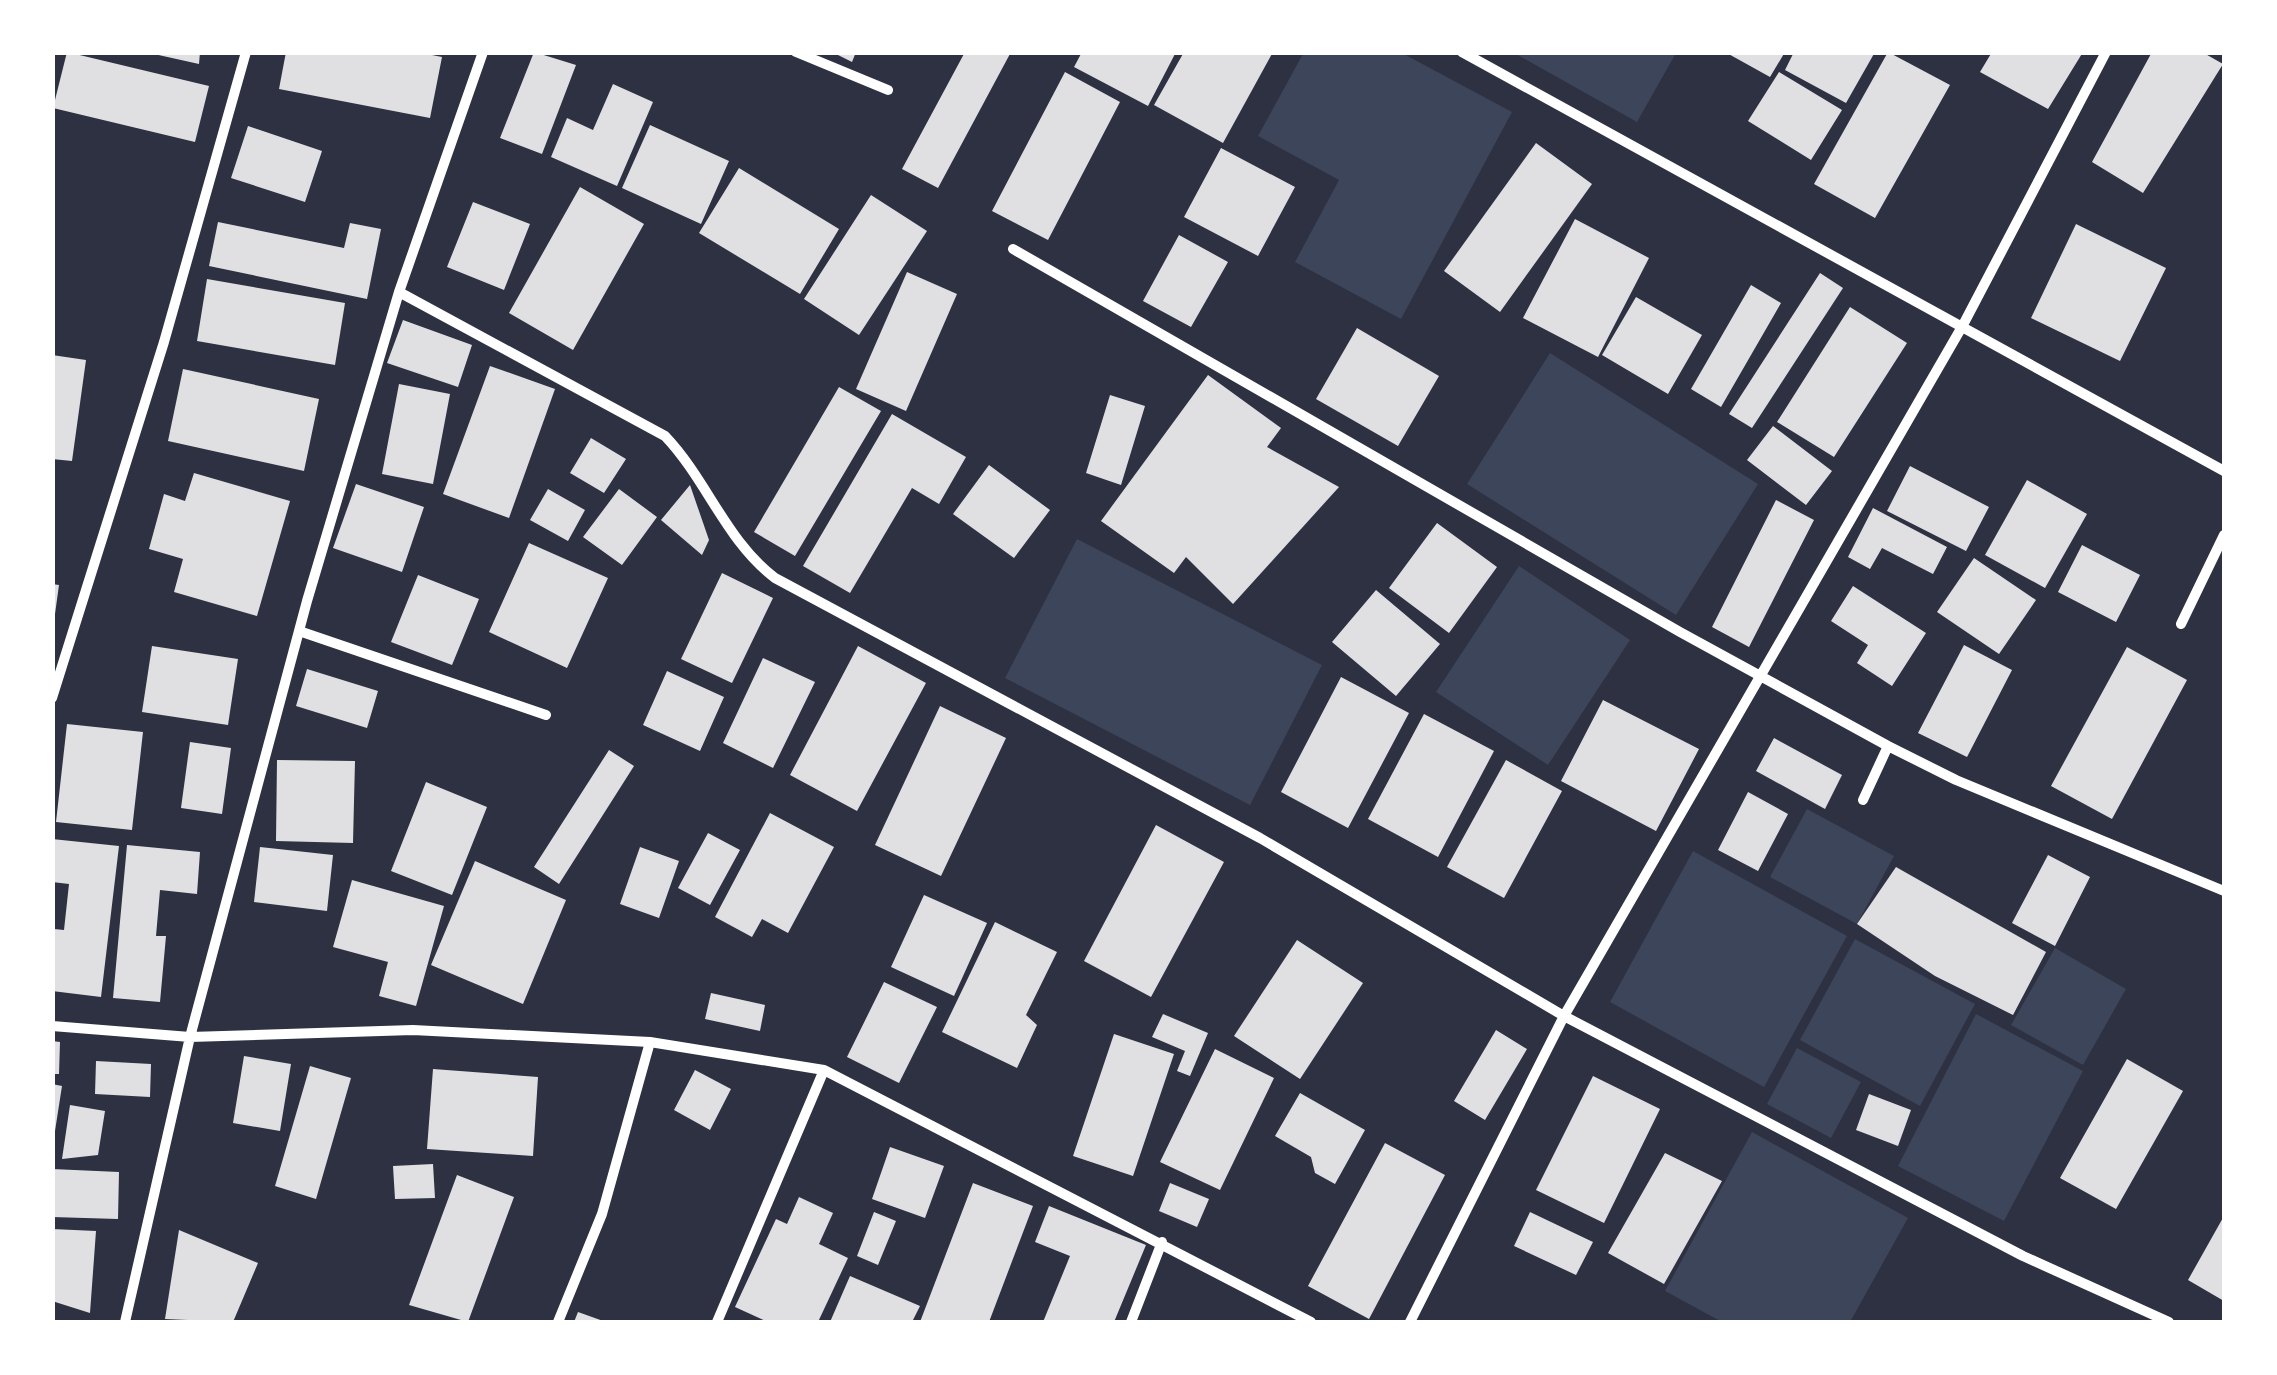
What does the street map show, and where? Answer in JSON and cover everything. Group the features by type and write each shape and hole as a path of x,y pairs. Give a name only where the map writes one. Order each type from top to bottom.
{"street":[{"path":"52,698 164,342 246,52"},
{"path":"125,1322 190,1038 300,631 399,292 483,52"},
{"path":"796,52 888,90"},
{"path":"1462,52 2224,472"},
{"path":"1410,1322 1564,1016 1962,325 2106,52"},
{"path":"1013,249 1680,632 1760,672 1888,746 1956,780 2224,891"},
{"path":"399,292 665,436 685,456 749,559 775,578 1260,838 1564,1016 2023,1256 2169,1322"},
{"path":"2181,624 2224,535"},
{"path":"300,631 546,716"},
{"path":"1862,800 1888,746"},
{"path":"52,1026 190,1038 413,1030 650,1042 824,1070 1311,1322"},
{"path":"558,1322 602,1214 650,1042"},
{"path":"718,1322 824,1070"},
{"path":"1131,1322 1162,1242"}],"shaded area":[{"path":"1304,52 1402,53 1512,112 1401,319 1295,262 1339,180 1258,136"},
{"path":"1514,53 1676,53 1637,122"},
{"path":"1550,353 1758,484 1676,615 1467,484"},
{"path":"1077,539 1322,665 1250,805 1005,678"},
{"path":"1519,566 1630,640 1548,765 1436,692"},
{"path":"1807,809 1894,856 1857,924 1770,877"},
{"path":"1693,851 1847,936 1764,1087 1610,1002"},
{"path":"1855,939 1975,1004 1920,1106 1800,1040"},
{"path":"2055,948 2126,989 2083,1065 2011,1025"},
{"path":"1976,1014 2083,1071 2004,1221 1898,1166"},
{"path":"1797,1048 1861,1082 1831,1138 1767,1104"},
{"path":"1752,1132 1908,1218 1850,1322 1722,1322 1665,1291"}],"building":[{"path":"67,52 209,86 195,142 53,108"},
{"path":"145,52 200,52 199,64"},
{"path":"286,52 417,52 442,57 430,118 279,89"},
{"path":"534,52 576,65 542,154 500,138"},
{"path":"832,52 856,52 852,62"},
{"path":"965,52 1011,52 938,188 902,169"},
{"path":"1082,52 1176,52 1148,106 1074,67"},
{"path":"1184,52 1273,52 1223,143 1154,105"},
{"path":"1725,52 1785,52 1770,77"},
{"path":"1794,52 1875,52 1846,103 1785,70"},
{"path":"1888,52 1950,85 1875,218 1814,184"},
{"path":"1992,52 2083,52 2048,109 1980,72"},
{"path":"2152,52 2202,52 2223,64 2143,193 2092,162"},
{"path":"1065,72 1120,102 1048,240 992,211"},
{"path":"1779,72 1842,110 1811,160 1748,121"},
{"path":"613,84 653,102 617,186 551,157 567,118 593,130"},
{"path":"650,125 729,161 701,224 622,188"},
{"path":"248,126 322,151 305,202 231,178"},
{"path":"1536,143 1592,184 1500,312 1444,271"},
{"path":"1221,148 1295,187 1258,256 1184,217"},
{"path":"739,168 839,229 800,294 699,233"},
{"path":"580,187 644,224 573,350 509,313"},
{"path":"871,195 927,231 859,335 804,299"},
{"path":"473,202 530,224 504,290 447,267"},
{"path":"1575,219 1649,258 1598,357 1523,318"},
{"path":"218,222 344,248 350,223 381,229 367,299 209,266"},
{"path":"2076,224 2166,268 2120,361 2031,318"},
{"path":"1179,235 1228,262 1191,327 1143,301"},
{"path":"907,272 957,294 906,411 856,389"},
{"path":"1820,273 1843,288 1752,428 1729,414"},
{"path":"207,279 345,303 335,365 197,341"},
{"path":"1751,285 1781,303 1721,407 1691,389"},
{"path":"1636,297 1702,335 1668,394 1602,355"},
{"path":"1850,307 1907,343 1834,457 1777,422"},
{"path":"403,320 472,345 458,387 387,363"},
{"path":"1357,328 1439,376 1398,446 1316,399"},
{"path":"52,355 86,360 72,461 52,459"},
{"path":"490,366 555,389 509,518 443,494"},
{"path":"183,369 319,399 304,471 168,441"},
{"path":"1208,375 1281,428 1267,447 1339,487 1233,604 1186,557 1174,573 1101,521"},
{"path":"399,384 450,394 433,484 382,474"},
{"path":"839,387 881,411 795,556 754,532"},
{"path":"1110,395 1145,406 1121,485 1086,473"},
{"path":"892,414 966,457 939,504 912,488 850,593 803,566"},
{"path":"1773,426 1832,471 1806,505 1747,460"},
{"path":"591,438 626,459 604,493 570,473"},
{"path":"989,465 1050,510 1014,558 953,514"},
{"path":"1910,466 1989,507 1966,551 1887,511"},
{"path":"194,473 290,501 257,616 174,592 183,559 149,549 164,494 185,501"},
{"path":"2027,480 2087,514 2045,588 1985,555"},
{"path":"356,484 424,507 402,572 333,548"},
{"path":"690,485 709,540 702,555 661,520"},
{"path":"548,489 585,510 568,541 530,520"},
{"path":"619,489 657,517 622,565 583,537"},
{"path":"1776,500 1814,520 1749,647 1712,627"},
{"path":"1873,508 1947,547 1933,574 1882,548 1870,569 1848,557"},
{"path":"1437,523 1497,567 1449,633 1389,588"},
{"path":"529,543 608,578 567,668 489,632"},
{"path":"2082,545 2140,575 2116,622 2058,592"},
{"path":"1974,558 2036,600 1999,654 1937,612"},
{"path":"722,573 773,598 732,683 681,659"},
{"path":"418,575 479,599 452,665 391,642"},
{"path":"52,584 59,585 55,614 52,614"},
{"path":"1853,586 1926,633 1892,686 1857,663 1868,645 1831,621"},
{"path":"1376,590 1440,644 1396,696 1332,642"},
{"path":"1964,645 2012,670 1967,757 1918,733"},
{"path":"152,646 238,659 228,725 142,712"},
{"path":"858,646 926,683 857,811 790,775"},
{"path":"2127,647 2187,680 2112,819 2051,786"},
{"path":"763,658 815,682 773,768 723,743"},
{"path":"307,669 378,691 367,728 296,706"},
{"path":"667,671 724,697 700,751 643,725"},
{"path":"1341,677 1409,713 1348,828 1281,792"},
{"path":"1603,700 1699,749 1656,831 1561,781"},
{"path":"940,706 1006,738 941,876 875,845"},
{"path":"1424,714 1494,751 1438,857 1368,819"},
{"path":"67,724 143,732 132,830 56,822"},
{"path":"1774,738 1842,775 1825,809 1756,771"},
{"path":"190,742 231,748 222,814 181,808"},
{"path":"609,750 634,766 559,884 534,867"},
{"path":"277,760 355,761 353,843 276,841"},
{"path":"1506,760 1562,791 1504,898 1447,867"},
{"path":"426,782 487,807 452,895 391,871"},
{"path":"1748,792 1788,814 1758,871 1718,850"},
{"path":"770,813 834,847 788,933 762,919 752,937 715,917"},
{"path":"1156,825 1224,862 1151,997 1084,961"},
{"path":"708,833 740,850 710,905 678,888"},
{"path":"52,839 119,846 101,997 52,991 54,929 64,930 69,884 52,882"},
{"path":"127,845 200,852 197,894 160,890 156,936 166,936 160,1002 113,998"},
{"path":"260,847 333,855 327,911 254,902"},
{"path":"640,847 679,861 659,918 620,904"},
{"path":"2048,855 2090,877 2055,946 2012,923"},
{"path":"475,861 566,900 523,1004 431,965"},
{"path":"1896,867 2046,952 2013,1015 1935,976 1857,924"},
{"path":"352,880 444,906 416,1006 379,996 388,962 333,947"},
{"path":"924,895 987,923 954,996 891,967"},
{"path":"995,922 1057,952 1026,1015 1037,1025 1017,1068 942,1032"},
{"path":"1297,940 1363,983 1300,1079 1234,1036"},
{"path":"884,982 937,1007 899,1083 847,1057"},
{"path":"711,993 765,1005 760,1031 705,1019"},
{"path":"1163,1014 1208,1033 1190,1076 1177,1071 1185,1051 1152,1037"},
{"path":"1496,1030 1527,1049 1485,1120 1454,1101"},
{"path":"1114,1034 1174,1054 1133,1176 1073,1156"},
{"path":"52,1041 60,1042 59,1074 52,1074"},
{"path":"1215,1049 1274,1078 1220,1190 1160,1162"},
{"path":"244,1056 291,1064 280,1131 233,1123"},
{"path":"2127,1059 2183,1091 2116,1209 2060,1178"},
{"path":"96,1061 151,1064 150,1097 95,1094"},
{"path":"310,1066 351,1078 316,1199 275,1186"},
{"path":"433,1069 538,1077 533,1156 427,1149"},
{"path":"695,1070 731,1089 710,1130 674,1110"},
{"path":"1593,1076 1660,1109 1604,1223 1536,1190"},
{"path":"52,1084 62,1086 55,1131 52,1131"},
{"path":"1300,1093 1365,1130 1335,1184 1315,1173 1311,1157 1275,1136"},
{"path":"1869,1094 1911,1110 1898,1146 1856,1130"},
{"path":"70,1105 105,1111 98,1155 62,1159"},
{"path":"1385,1143 1445,1175 1369,1319 1308,1286"},
{"path":"890,1147 944,1166 925,1218 872,1199"},
{"path":"1665,1153 1722,1181 1664,1284 1608,1253"},
{"path":"433,1164 435,1198 395,1199 393,1166"},
{"path":"52,1169 119,1172 118,1219 52,1217"},
{"path":"457,1175 514,1197 468,1322 409,1305"},
{"path":"973,1183 1033,1206 989,1322 920,1322"},
{"path":"1170,1183 1209,1199 1197,1227 1159,1211"},
{"path":"799,1197 833,1213 819,1244 848,1258 818,1322 768,1322 735,1307 776,1219 787,1224"},
{"path":"1049,1206 1146,1245 1114,1322 1043,1322 1070,1256 1035,1242"},
{"path":"874,1212 896,1221 878,1265 857,1256"},
{"path":"1530,1212 1593,1242 1576,1275 1514,1246"},
{"path":"2224,1216 2224,1301 2188,1280"},
{"path":"52,1229 96,1231 90,1313 52,1301"},
{"path":"179,1230 258,1263 233,1322 165,1319"},
{"path":"850,1276 920,1306 912,1322 830,1322"},
{"path":"578,1312 606,1322 574,1322"}]}
